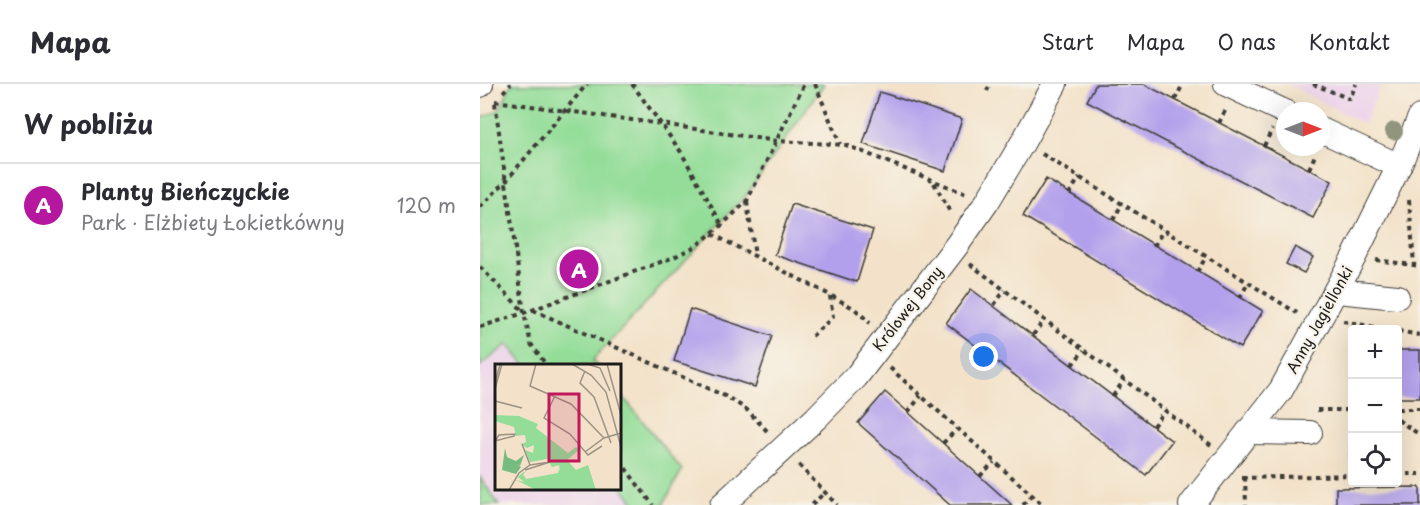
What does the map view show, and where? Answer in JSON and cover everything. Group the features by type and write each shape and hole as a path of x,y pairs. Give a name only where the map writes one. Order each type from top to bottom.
{"street":[{"name":"Królowej Bony","path":"723,505 856,377 987,202 1055,84"},
{"path":"1226,84 1276,115"},
{"name":"Anny Jagiellonki","path":"1191,505 1281,390 1337,291 1399,166 1420,117"},
{"path":"1330,133 1399,166"},
{"path":"1337,291 1397,297"},
{"path":"1248,432 1310,432"}],"path":[{"path":"480,207 506,181 587,84"},
{"path":"632,84 681,152 722,225"},
{"path":"480,327 533,310 674,257 696,246 712,234 747,201 804,84"},
{"path":"815,84 840,144"},
{"path":"987,91 990,84"},
{"path":"1175,100 1183,84"},
{"path":"1313,84 1350,99 1356,84"},
{"path":"485,90 565,110 777,141 846,145 987,202"},
{"path":"497,118 524,313 531,344 546,364"},
{"path":"1264,146 1276,125"},
{"path":"1023,142 1248,283 1320,321 1351,325"},
{"path":"1309,169 1315,156"},
{"path":"1070,194 1080,177"},
{"path":"934,182 950,212"},
{"path":"1408,190 1414,265"},
{"path":"747,201 754,256"},
{"path":"1113,220 1122,204"},
{"path":"1154,246 1163,230"},
{"path":"712,234 855,309 880,345 921,396 1043,505"},
{"path":"952,251 1228,457"},
{"path":"1197,272 1206,257"},
{"path":"1354,257 1420,266"},
{"path":"480,267 524,313"},
{"path":"1240,298 1248,283"},
{"path":"994,305 1005,290"},
{"path":"812,336 833,317 830,295"},
{"path":"533,310 727,397 746,409 837,505"},
{"path":"1033,335 1044,320"},
{"path":"1402,332 1420,335"},
{"path":"1072,365 1084,350"},
{"path":"1113,396 1124,380"},
{"path":"908,412 921,396"},
{"path":"1402,410 1420,409"},
{"path":"1153,426 1164,411"},
{"path":"1402,423 1420,435"},
{"path":"943,443 957,429"},
{"path":"621,462 653,505"},
{"path":"980,476 994,462"},
{"path":"1402,474 1420,474"},
{"path":"1212,478 1348,475"},
{"path":"1245,477 1246,505"},
{"path":"812,505 825,492"},
{"path":"1023,505 1032,495"}],"shaded area":[{"path":"1287,84 1382,84 1364,124 1330,106 1330,102 1322,102"},
{"path":"508,344 524,364 495,364 495,490 621,490 621,485 636,505 480,505 480,366"}],"green space":[{"path":"511,84 824,84 747,194 593,360 596,364 524,364 508,344 480,366 480,119 500,109"},
{"path":"621,394 682,470 663,505 636,505 621,485"},
{"path":"480,477 499,505 480,505"}],"building":[{"path":"1096,84 1144,84 1276,152 1276,156 1284,156 1332,181 1313,218 1087,101"},
{"path":"880,92 962,119 945,171 863,144"},
{"path":"1046,179 1263,311 1240,348 1023,216"},
{"path":"792,204 873,230 857,282 775,255"},
{"path":"1295,247 1313,257 1304,273 1286,264"},
{"path":"971,289 1172,441 1146,475 946,323"},
{"path":"690,309 772,336 755,387 674,361"},
{"path":"1402,350 1420,350 1420,398 1402,398"},
{"path":"885,392 1012,505 950,505 858,423"},
{"path":"1420,487 1420,505 1336,505 1336,488"}],"place":[{"name":"Planty Bieńczyckie","path":"579,269"}]}
